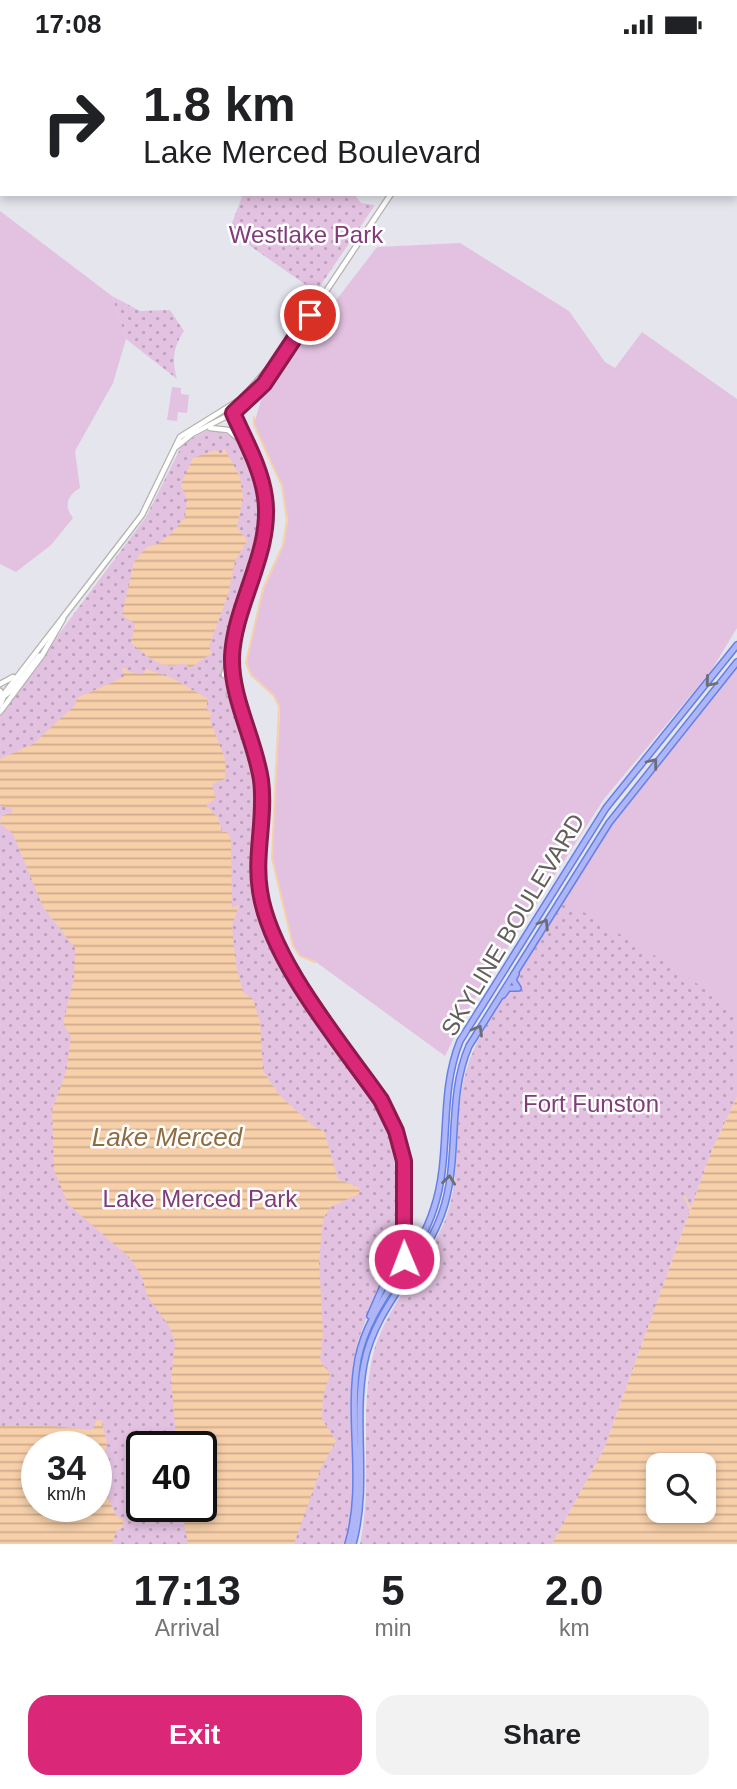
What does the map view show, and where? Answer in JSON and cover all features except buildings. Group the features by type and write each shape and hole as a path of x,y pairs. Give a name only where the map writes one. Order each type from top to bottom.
{"main road":[{"path":"174,449 259,390 390,196"},
{"path":"0,705 1,696 144,512 174,449 187,430 231,411"},
{"path":"224,675 265,513 264,490 231,411"},
{"path":"202,429 226,429 239,437 249,450"},
{"path":"0,712 64,618"},
{"path":"1,696 15,687 60,627"},
{"name":"SKYLINE BOULEVARD","path":"350,1544 360,1499 360,1412 365,1361 378,1321 430,1220 440,1178 448,1083 454,1055 466,1028 606,808 737,645"},
{"path":"233,647 233,670 261,780 258,872 266,919 289,967 391,1119 405,1167 402,1247 407,1266"},
{"name":"SKYLINE BOULEVARD","path":"350,1544 355,1507 355,1389 363,1339 375,1312 443,1209 450,1179 459,1078 472,1039 621,805 737,662"},
{"path":"0,684 22,670"},
{"path":"229,694 241,705"},
{"path":"495,1001 509,988 518,988 513,980 527,950"},
{"path":"404,1218 406,1237 412,1240 430,1220"},
{"path":"363,1339 404,1218"},
{"path":"396,1244 397,1257 407,1266"}],"green space":[{"name":"Westlake Park","path":"242,196 356,196 361,203 375,205 316,292 229,231"},
{"path":"0,211 112,296 126,339 113,383 75,451 80,488 68,501 68,509 73,518 51,545 16,572 0,564"},
{"path":"460,243 569,311 605,362 615,368 642,332 737,399 737,628 711,671 604,799 467,1011 445,1056 316,962 300,956 293,946 272,858 280,710 274,695 252,675 246,660 264,589 284,545 288,520 282,486 254,424 262,397 377,247"},
{"path":"112,296 140,311 170,310 184,331 174,354 177,379 126,339"},
{"path":"172,387 181,388 181,394 189,395 187,413 178,412 177,421 167,420"},
{"name":"Lake Merced Park","path":"206,431 220,432 232,437 248,458 258,483 261,507 259,532 232,632 228,657 257,787 254,878 264,926 279,959 381,1110 396,1152 400,1180 394,1253 357,1344 352,1373 352,1502 345,1544 0,1544 0,713 146,517 183,443"},
{"path":"737,662 737,1015 451,1203 461,1094 470,1059 480,1038 612,823"},
{"name":"Fort Funston","path":"564,900 670,965 737,1011 737,1097 712,1150 604,1449 552,1544 360,1544 366,1498 368,1382 378,1340 386,1321 438,1236 446,1218 454,1183 461,1093 472,1055 508,986"}],"water":[{"path":"224,448 240,477 243,497 237,527 247,541 235,561 228,595 209,646 212,653 190,668 184,663 162,664 131,643 135,624 122,615 134,562 147,547 158,544 173,532 185,517 187,500 181,484 193,458 215,450 221,454"},
{"name":"Lake Merced","path":"122,666 129,672 143,674 146,669 172,678 208,699 206,708 211,713 210,720 225,759 225,779 212,784 216,798 206,805 218,818 222,832 227,832 231,839 232,908 239,905 232,926 236,965 243,992 253,999 260,1022 263,1071 280,1096 313,1126 324,1131 338,1179 360,1188 359,1194 331,1207 323,1219 319,1261 323,1333 320,1360 330,1374 323,1396 322,1419 336,1441 321,1468 294,1544 188,1544 184,1522 217,1522 217,1431 176,1431 171,1380 175,1343 170,1328 147,1295 142,1277 130,1258 68,1204 54,1170 52,1110 66,1072 71,1037 63,1023 74,979 75,948 43,907 13,834 0,823 1,816 13,812 11,808 0,806 0,759 33,744 75,705 77,698 124,677"},
{"path":"737,1097 737,1544 552,1544 604,1449 712,1150"},
{"path":"101,1419 104,1431 21,1431 21,1522 112,1522 112,1507 115,1514 123,1520 123,1526 116,1532 112,1544 0,1544 0,1426 42,1425 92,1430 97,1420"}],"waterway":[{"path":"254,417 254,425 282,486 287,520 283,545 263,589 246,663 251,675 274,696 279,706 272,858 293,946 300,956 315,962"},
{"path":"685,1197 691,1210"}],"route":[{"path":"310,315 264,384 249,401 233,413 254,460 266,507 261,543 234,642 233,670 261,780 258,872 266,919 286,962 381,1100 394,1125 406,1174 402,1243 404,1259"}]}
